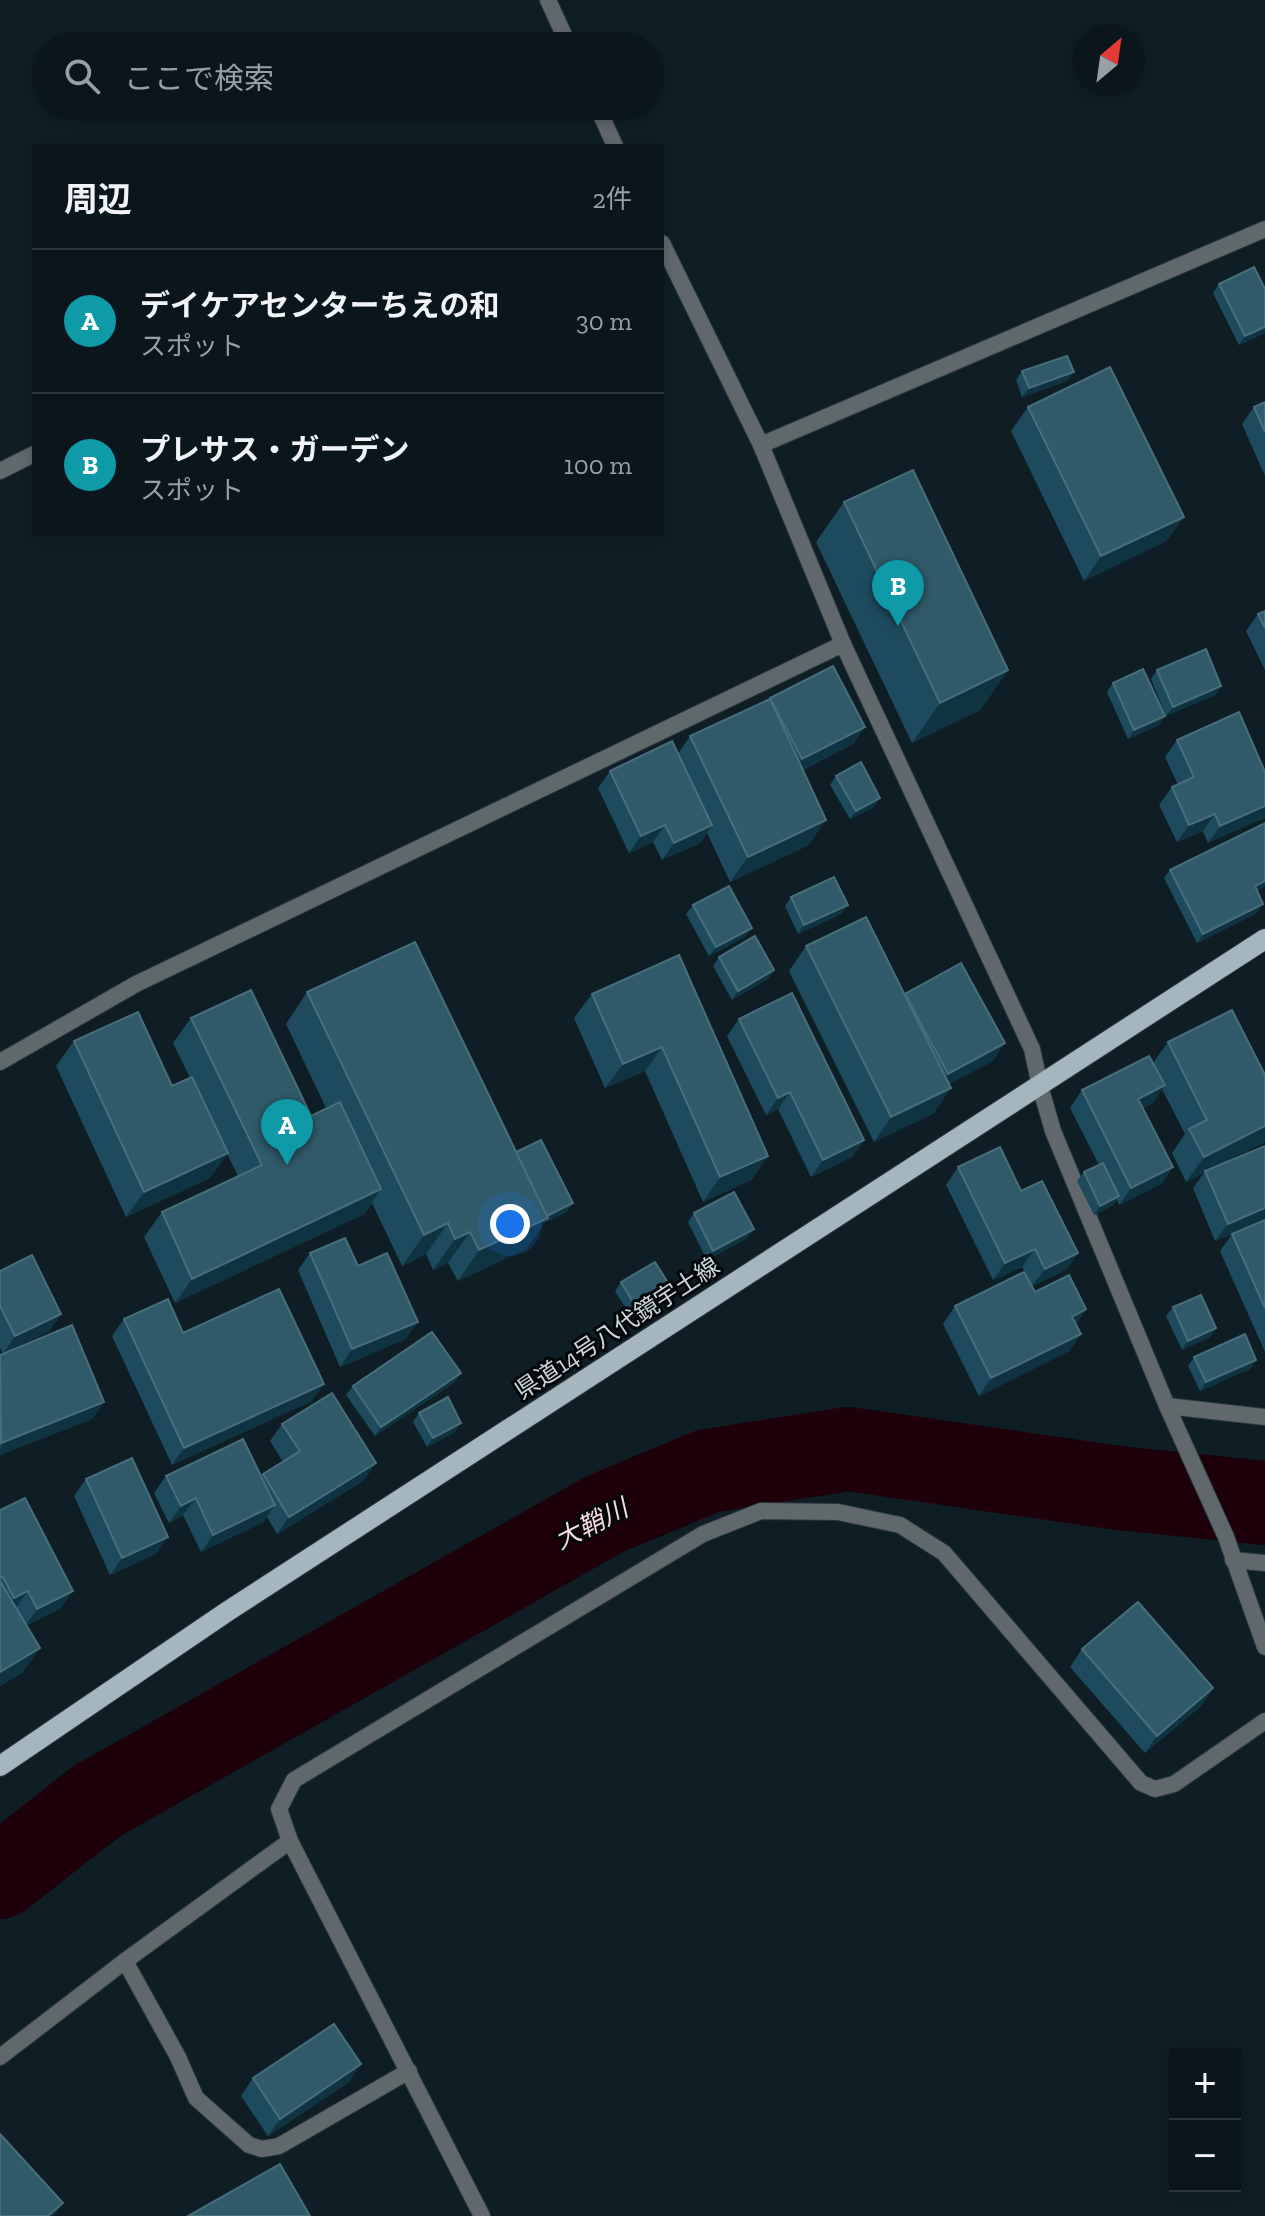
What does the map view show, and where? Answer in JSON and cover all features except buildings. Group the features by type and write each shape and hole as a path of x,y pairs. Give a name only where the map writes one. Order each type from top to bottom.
{"main road":[{"name":"県道14号八代鏡宇土線","path":"0,1766 228,1611 1265,939"}],"street":[{"path":"548,0 563,32"},
{"path":"603,120 614,144"},
{"path":"761,445 1265,229"},
{"path":"664,247 761,445 843,644 1032,1049 1053,1131 1167,1406 1226,1537 1265,1647"},
{"path":"0,471 32,455"},
{"path":"0,1062 136,984 843,644"},
{"path":"1167,1406 1265,1417"},
{"path":"478,2215 409,2071 290,1841 279,1809 294,1780 703,1534 761,1511 838,1512 900,1525 944,1553 1141,1783 1155,1789 1174,1784 1265,1721"},
{"path":"1233,1560 1265,1563"},
{"path":"0,2057 290,1841"},
{"path":"125,1961 178,2057 196,2098 249,2145 262,2149 279,2146 409,2071"}],"waterway":[{"name":"大鞘川","path":"0,1877 97,1801 605,1514 708,1471 848,1449 1119,1488 1265,1503"}],"place":[{"name":"プレサス・ガーデン","path":"898,626"},
{"name":"デイケアセンターちえの和","path":"287,1165"}]}
